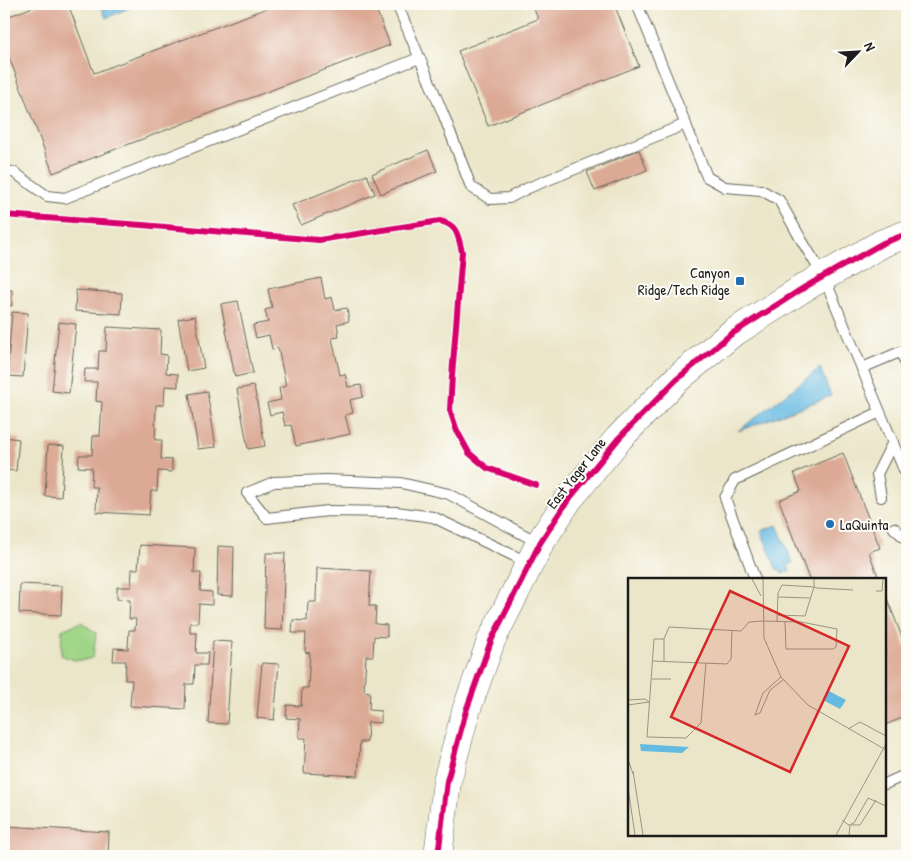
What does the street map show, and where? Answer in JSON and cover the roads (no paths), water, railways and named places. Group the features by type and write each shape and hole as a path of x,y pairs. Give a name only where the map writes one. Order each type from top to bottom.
{"street":[{"name":"East Yager Lane","path":"438,856 448,781 466,712 491,641 535,554 568,500 613,445 676,380 730,335 805,287 883,243 907,234"}],"lane":[{"path":"396,4 444,116 471,187 490,199 509,198 528,188 686,124"},
{"path":"637,4 707,177 724,187 761,190 779,200 824,277 907,477"},
{"path":"4,170 15,173 47,196 65,198 419,58"},
{"path":"862,368 904,350 907,367"},
{"path":"755,578 725,498 735,480 880,412"},
{"path":"881,497 877,474 893,442"},
{"path":"326,480 402,483 449,494 535,554 433,517 396,512 328,510 267,518 247,493 274,482 326,480"},
{"path":"894,528 907,540"},
{"path":"886,784 907,774"}],"water":[{"path":"100,4 135,4 136,5 106,18"},
{"path":"820,368 831,396 738,431"},
{"path":"777,525 793,563 788,565 790,571 782,574 780,569 777,570 761,531"}],"place":[{"name":"Canyon Ridge/Tech Ridge","path":"740,281"},
{"name":"LaQuinta","path":"830,524"}]}
